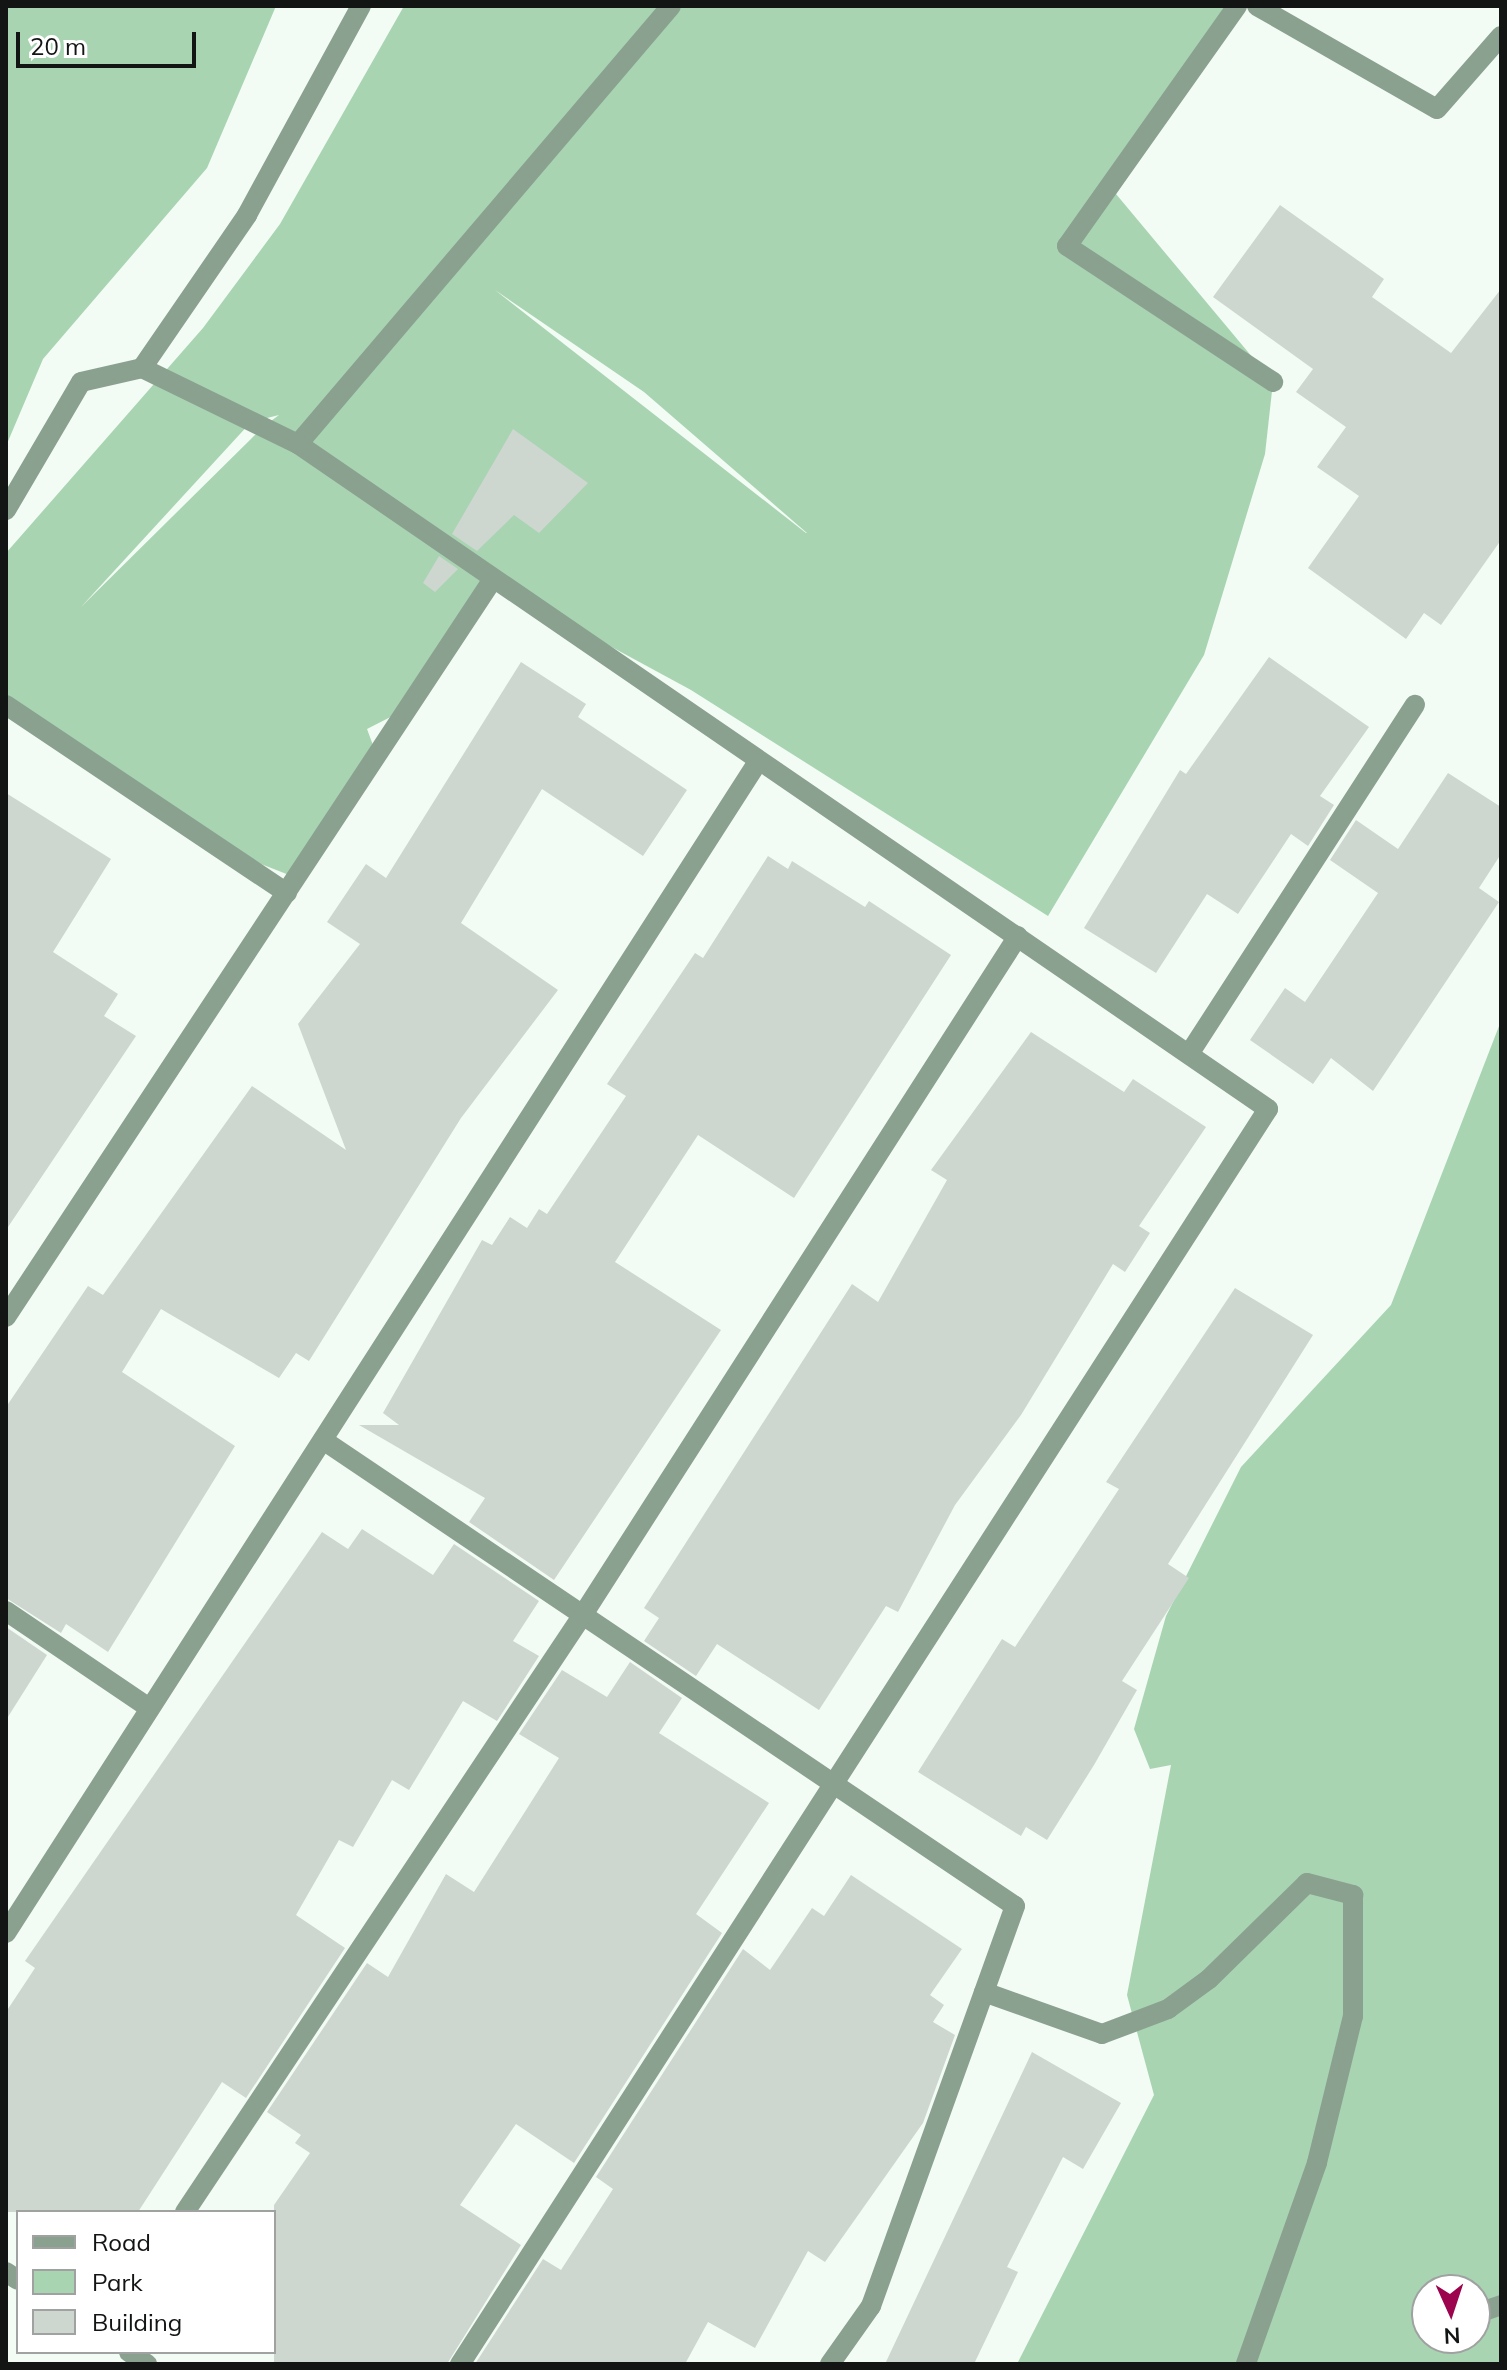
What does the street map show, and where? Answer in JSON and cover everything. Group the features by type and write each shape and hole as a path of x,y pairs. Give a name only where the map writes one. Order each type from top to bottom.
{"street":[{"path":"142,368 247,215 361,6"},
{"path":"298,444 671,6"},
{"path":"1237,6 1067,246 1273,382"},
{"path":"1257,6 1437,109 1501,36"},
{"path":"6,510 81,382 142,368 298,444 491,582 1018,936 1268,1109 839,1782 460,2364"},
{"path":"6,1317 491,582"},
{"path":"6,705 287,893"},
{"path":"1189,1054 1415,705"},
{"path":"6,1933 757,763"},
{"path":"186,2210 584,1613 1018,936"},
{"path":"323,1440 839,1782 1015,1906 871,2306 830,2364"},
{"path":"6,1611 149,1708"},
{"path":"984,1992 1102,2034 1168,2009 1199,1987 1307,1883 1353,1895 1353,2016 1313,2177 1246,2364"}],"green space":[{"path":"6,6 276,6 207,168 43,359 6,446"},
{"path":"404,6 1242,6 1116,194 1273,382 1265,454 1204,655 1048,916 691,690 492,582 408,708 367,729 377,756 289,875 205,842 6,706 6,553 203,328 280,224","holes":["495,290 644,392 807,533 806,533","279,415 263,427 81,607 251,422"]},
{"path":"1501,1021 1501,2364 1017,2364 1154,2095 1127,1995 1171,1765 1150,1769 1134,1729 1166,1616 1241,1467 1391,1305"}],"building":[{"path":"1280,205 1384,279 1372,297 1451,353 1501,289 1501,540 1441,625 1424,613 1406,639 1308,568 1359,496 1317,467 1346,427 1296,392 1313,369 1213,297"},
{"path":"513,429 588,483 539,533 514,515 477,551 452,534"},
{"path":"439,556 458,569 435,592 423,583"},
{"path":"1269,657 1369,727 1320,796 1334,805 1308,846 1291,834 1238,914 1207,894 1156,973 1084,928 1180,770 1186,774"},
{"path":"521,662 586,704 578,717 687,790 643,856 542,789 461,923 558,990 461,1118 309,1361 296,1353 279,1378 161,1309 122,1372 235,1446 108,1652 66,1624 61,1633 6,1598 6,1407 88,1286 103,1295 252,1086 346,1150 298,1024 360,944 327,922 366,864 386,878"},
{"path":"1448,773 1501,807 1501,854 1479,888 1499,902 1373,1091 1331,1058 1313,1084 1250,1040 1285,988 1305,1002 1378,893 1330,860 1356,820 1398,849"},
{"path":"6,793 111,859 53,952 118,994 104,1016 136,1036 6,1230"},
{"path":"768,856 788,869 792,861 865,907 869,901 951,955 794,1198 698,1135 615,1262 721,1330 554,1580 469,1522 485,1498 359,1425 399,1425 383,1413 482,1240 492,1245 510,1217 527,1228 539,1209 547,1214 626,1096 607,1084 695,953 703,958"},
{"path":"1031,1032 1124,1092 1133,1079 1206,1127 1139,1226 1150,1233 1125,1272 1113,1264 1021,1415 955,1505 898,1612 886,1606 819,1710 717,1644 696,1676 644,1641 659,1618 644,1608 852,1284 878,1302 947,1180 931,1170"},
{"path":"1235,1288 1313,1335 1168,1564 1189,1578 1122,1681 1137,1690 1094,1765 1047,1840 1026,1827 1021,1836 918,1772 1002,1639 1015,1647 1119,1489 1106,1482"},
{"path":"362,1529 433,1575 454,1544 539,1601 513,1641 539,1656 497,1721 463,1701 409,1790 392,1780 353,1847 339,1840 296,1915 345,1948 246,2098 222,2082 139,2210 6,2212 6,2012 35,1968 25,1961 322,1532 348,1549"},
{"path":"6,1627 47,1655 6,1720"},
{"path":"630,1662 682,1698 659,1733 769,1803 696,1914 722,1933 574,2163 516,2124 460,2205 521,2245 447,2364 274,2364 274,2205 310,2153 295,2143 301,2135 267,2112 367,1963 388,1977 446,1874 474,1892 559,1758 519,1734 562,1670 607,1697"},
{"path":"851,1875 962,1949 930,1995 944,2005 933,2022 955,2035 923,2123 825,2262 808,2251 755,2348 708,2322 685,2364 475,2364 543,2259 561,2270 613,2189 596,2177 743,1949 770,1970 812,1908 824,1916"},
{"path":"1032,2052 1121,2103 1083,2169 1063,2157 1007,2267 1018,2272 974,2364 885,2364"}]}
